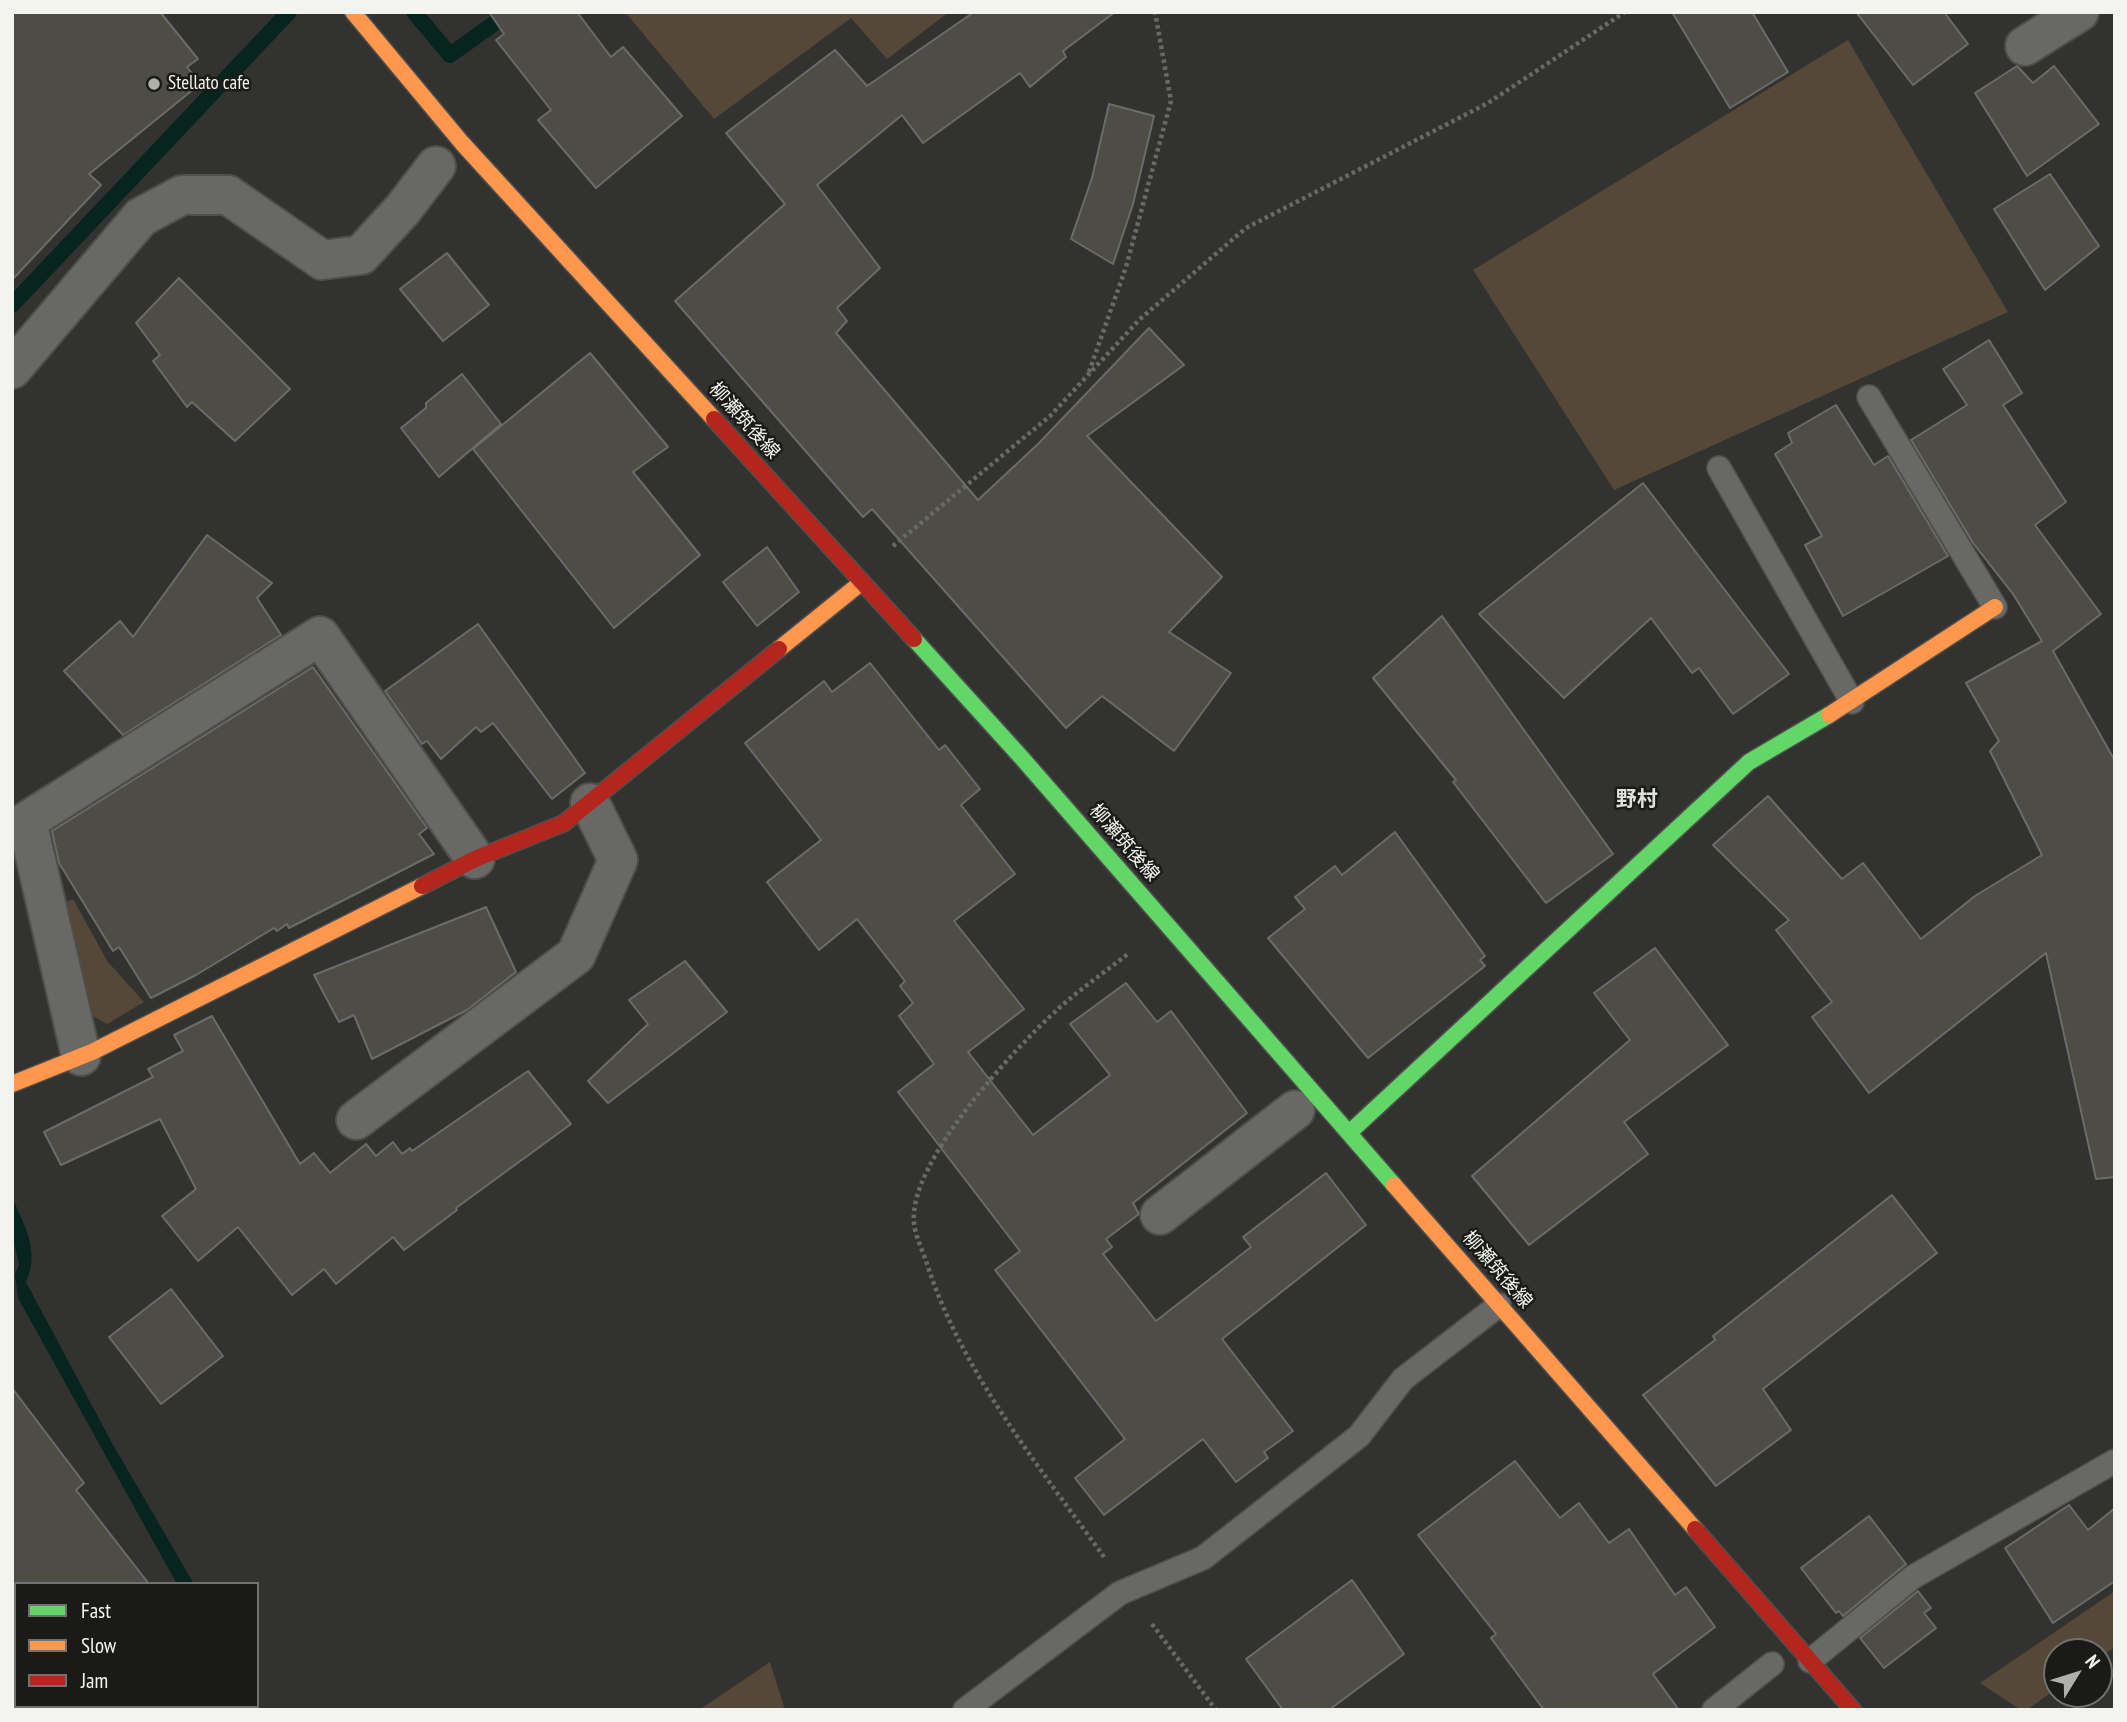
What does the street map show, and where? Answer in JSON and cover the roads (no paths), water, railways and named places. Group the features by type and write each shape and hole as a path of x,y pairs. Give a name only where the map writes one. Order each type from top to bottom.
{"main road":[{"name":"柳瀬筑後線","path":"353,12 462,143 1021,757 1853,1710"},
{"path":"12,1084 81,1056 475,859 564,823 862,582"},
{"path":"1349,1133 1749,762 1852,702 1995,607"}],"street":[{"path":"2025,46 2079,12"},
{"path":"12,369 141,217 182,195 229,195 322,260 361,255 436,166"},
{"path":"81,1056 27,821 320,636 475,859"},
{"path":"356,1120 576,955 618,860 590,803"},
{"path":"1160,1215 1295,1110"}],"lane":[{"path":"1869,397 1995,607"},
{"path":"1719,468 1852,702"},
{"path":"965,1710 1127,1589 1203,1558 1359,1436 1403,1379 1499,1305"},
{"path":"1810,1661 1913,1577 2115,1461"},
{"path":"1714,1710 1772,1664"}],"water":[{"path":"12,1197 26,1229 31,1249 32,1260 26,1282 112,1443 193,1582 176,1582 18,1298 15,1274 19,1265 12,1233"}],"waterway":[{"path":"12,305 289,12"},
{"path":"414,12 450,55 510,12"}],"place":[{"name":"Stellato cafe","path":"154,84"}],"district":[{"name":"野村","path":"1637,800"}]}
